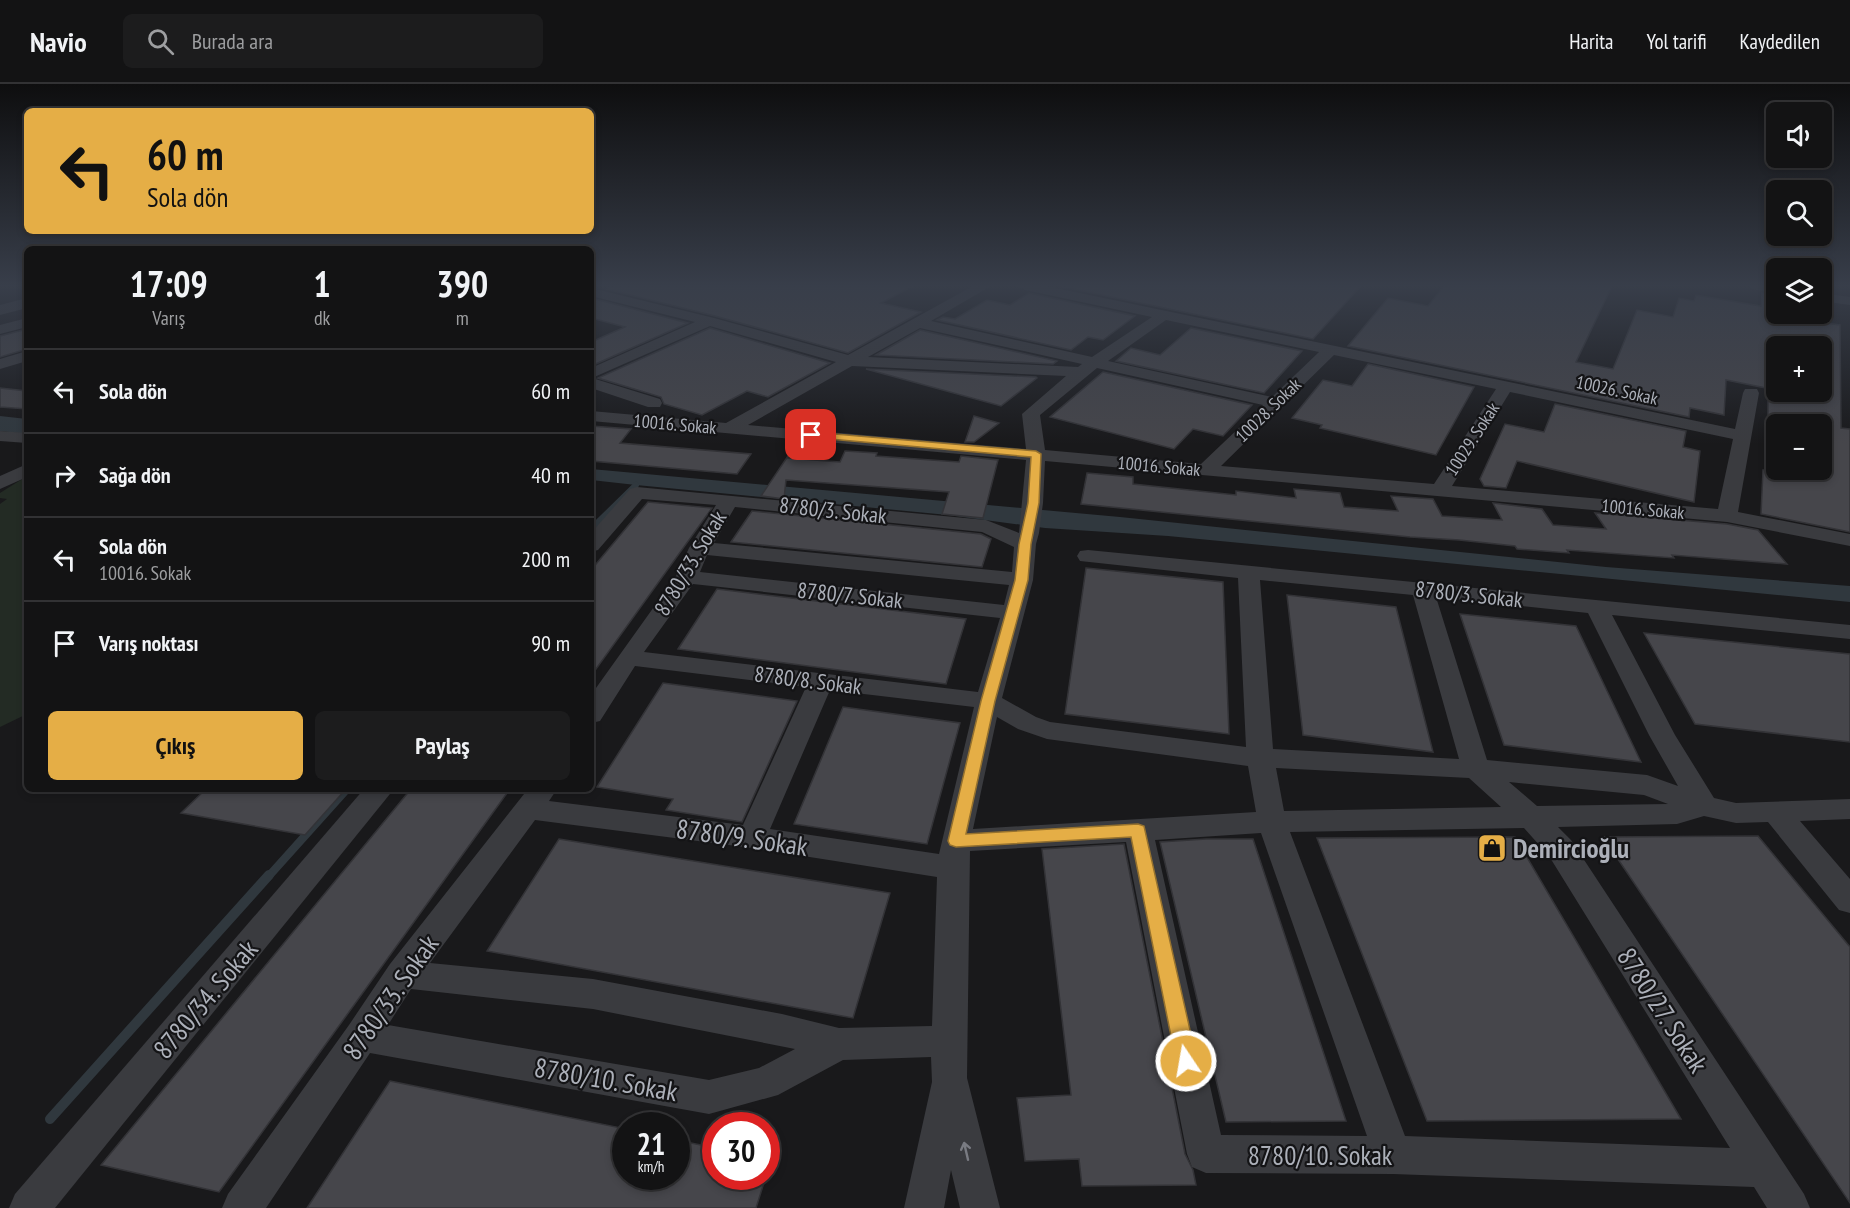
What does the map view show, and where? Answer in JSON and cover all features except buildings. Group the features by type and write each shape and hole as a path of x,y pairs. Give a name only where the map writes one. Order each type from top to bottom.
{"street":[{"path":"594,374 671,338"},
{"path":"771,338 850,361 1081,372"},
{"path":"729,428 890,338"},
{"path":"989,338 1275,403"},
{"path":"980,1208 950,1078 948,1041 955,855 988,701 1022,580 1033,503 1036,454 1031,414 1081,372 1130,338"},
{"name":"10026. Sokak","path":"1275,338 1743,436"},
{"name":"10028. Sokak","path":"1206,470 1330,350"},
{"path":"0,364 24,357"},
{"path":"0,364 24,367"},
{"path":"594,376 654,403"},
{"name":"10029. Sokak","path":"1439,491 1506,386"},
{"path":"1726,516 1751,393"},
{"name":"10016. Sokak","path":"594,416 1726,516 1850,540"},
{"path":"0,435 24,438"},
{"path":"0,483 24,471"},
{"name":"8780/3. Sokak","path":"594,543 637,493 986,526 1027,538"},
{"name":"8780/33. Sokak","path":"594,710 628,658 687,576 700,548 729,500"},
{"name":"8780/7. Sokak","path":"700,548 1022,580"},
{"name":"8780/3. Sokak","path":"1088,556 1850,632"},
{"path":"1250,573 1260,758 1272,822 1393,1155"},
{"name":"8780/7. Sokak","path":"687,576 1013,613"},
{"path":"1422,589 1476,769"},
{"path":"1597,608 1662,735 1704,806"},
{"name":"8780/8. Sokak","path":"628,658 988,701"},
{"path":"752,837 822,682"},
{"path":"988,701 1027,723 1047,729 1260,758 1476,769 1647,785 1704,806 1736,813 1850,809"},
{"name":"8780/27. Sokak","path":"1476,769 1530,817 1560,848 1790,1208"},
{"name":"8780/34. Sokak","path":"29,1208 377,792"},
{"name":"8780/33. Sokak","path":"242,1208 362,1036 402,974 536,799"},
{"name":"8780/9. Sokak","path":"536,799 752,837 955,855 1138,830 1272,822 1677,814 1704,806"},
{"path":"1777,813 1850,901"},
{"name":"8780/10. Sokak","path":"1138,830 1206,1154 1393,1155 1764,1168"},
{"name":"8780/10. Sokak","path":"402,974 593,994 782,1030 839,1044 948,1041"},
{"name":"8780/10. Sokak","path":"362,1036 709,1097 765,1083 839,1044"},
{"path":"924,1208 950,1078"}],"shaded area":[{"path":"0,416 24,419 24,434 0,431"},
{"path":"594,469 1120,517 1606,567 1850,586 1850,602 1168,536 1045,528 948,515 594,480"},
{"path":"24,478 24,715 0,727 0,504 7,499 0,498 0,493"}],"waterway":[{"path":"594,526 636,485"},
{"path":"268,877 344,792"},
{"path":"50,1119 269,875"}],"place":[{"name":"Demircioğlu","path":"1492,848"}],"route":[{"path":"811,435 1036,454 1033,503 1029,533 1025,544 1022,580 988,701 956,841 1138,830 1186,1061"}]}
